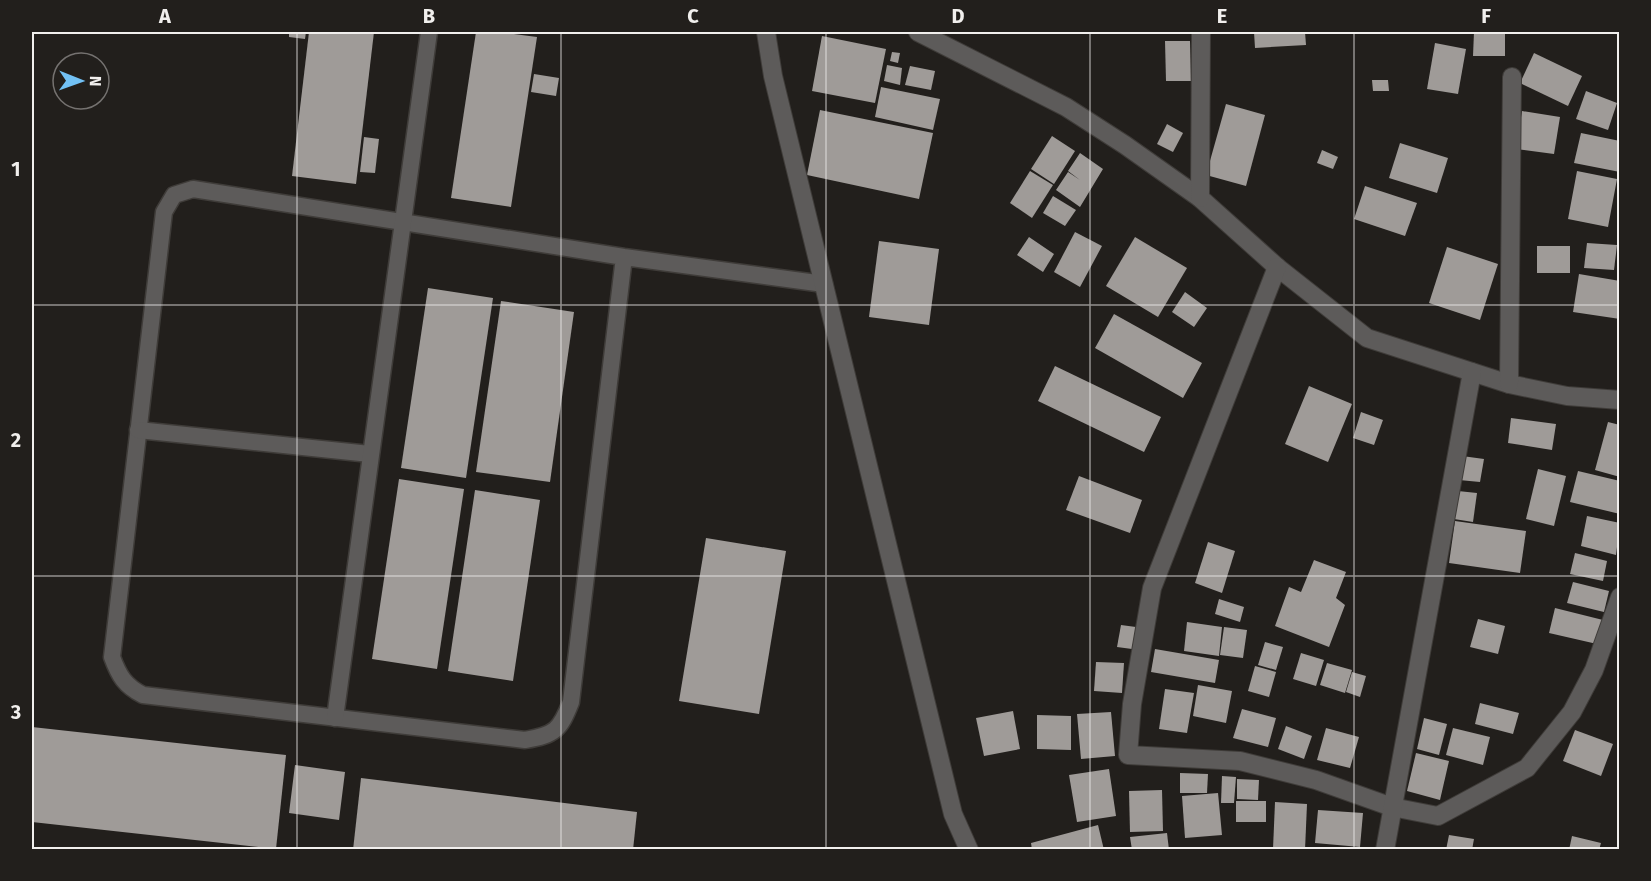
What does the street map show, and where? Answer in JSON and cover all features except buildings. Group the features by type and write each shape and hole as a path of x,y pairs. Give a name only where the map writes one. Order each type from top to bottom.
{"street":[{"path":"766,32 773,76 953,814 969,849"},
{"path":"918,32 1066,107 1125,145 1200,198 1277,267 1367,338 1509,384 1567,396 1620,400"},
{"path":"1200,198 1201,32"},
{"path":"1509,384 1512,77"},
{"path":"1277,267 1152,588 1132,704 1128,755 1240,761 1317,780 1392,807 1438,816 1527,768 1572,712 1594,670 1620,597"},
{"path":"1385,849 1472,372"}],"lane":[{"path":"335,718 429,32"},
{"path":"624,257 571,702 563,723 549,736 525,740 143,695 129,688 119,677 112,657 164,212 174,195 193,189 624,257 824,284"},
{"path":"138,430 370,454"}]}
